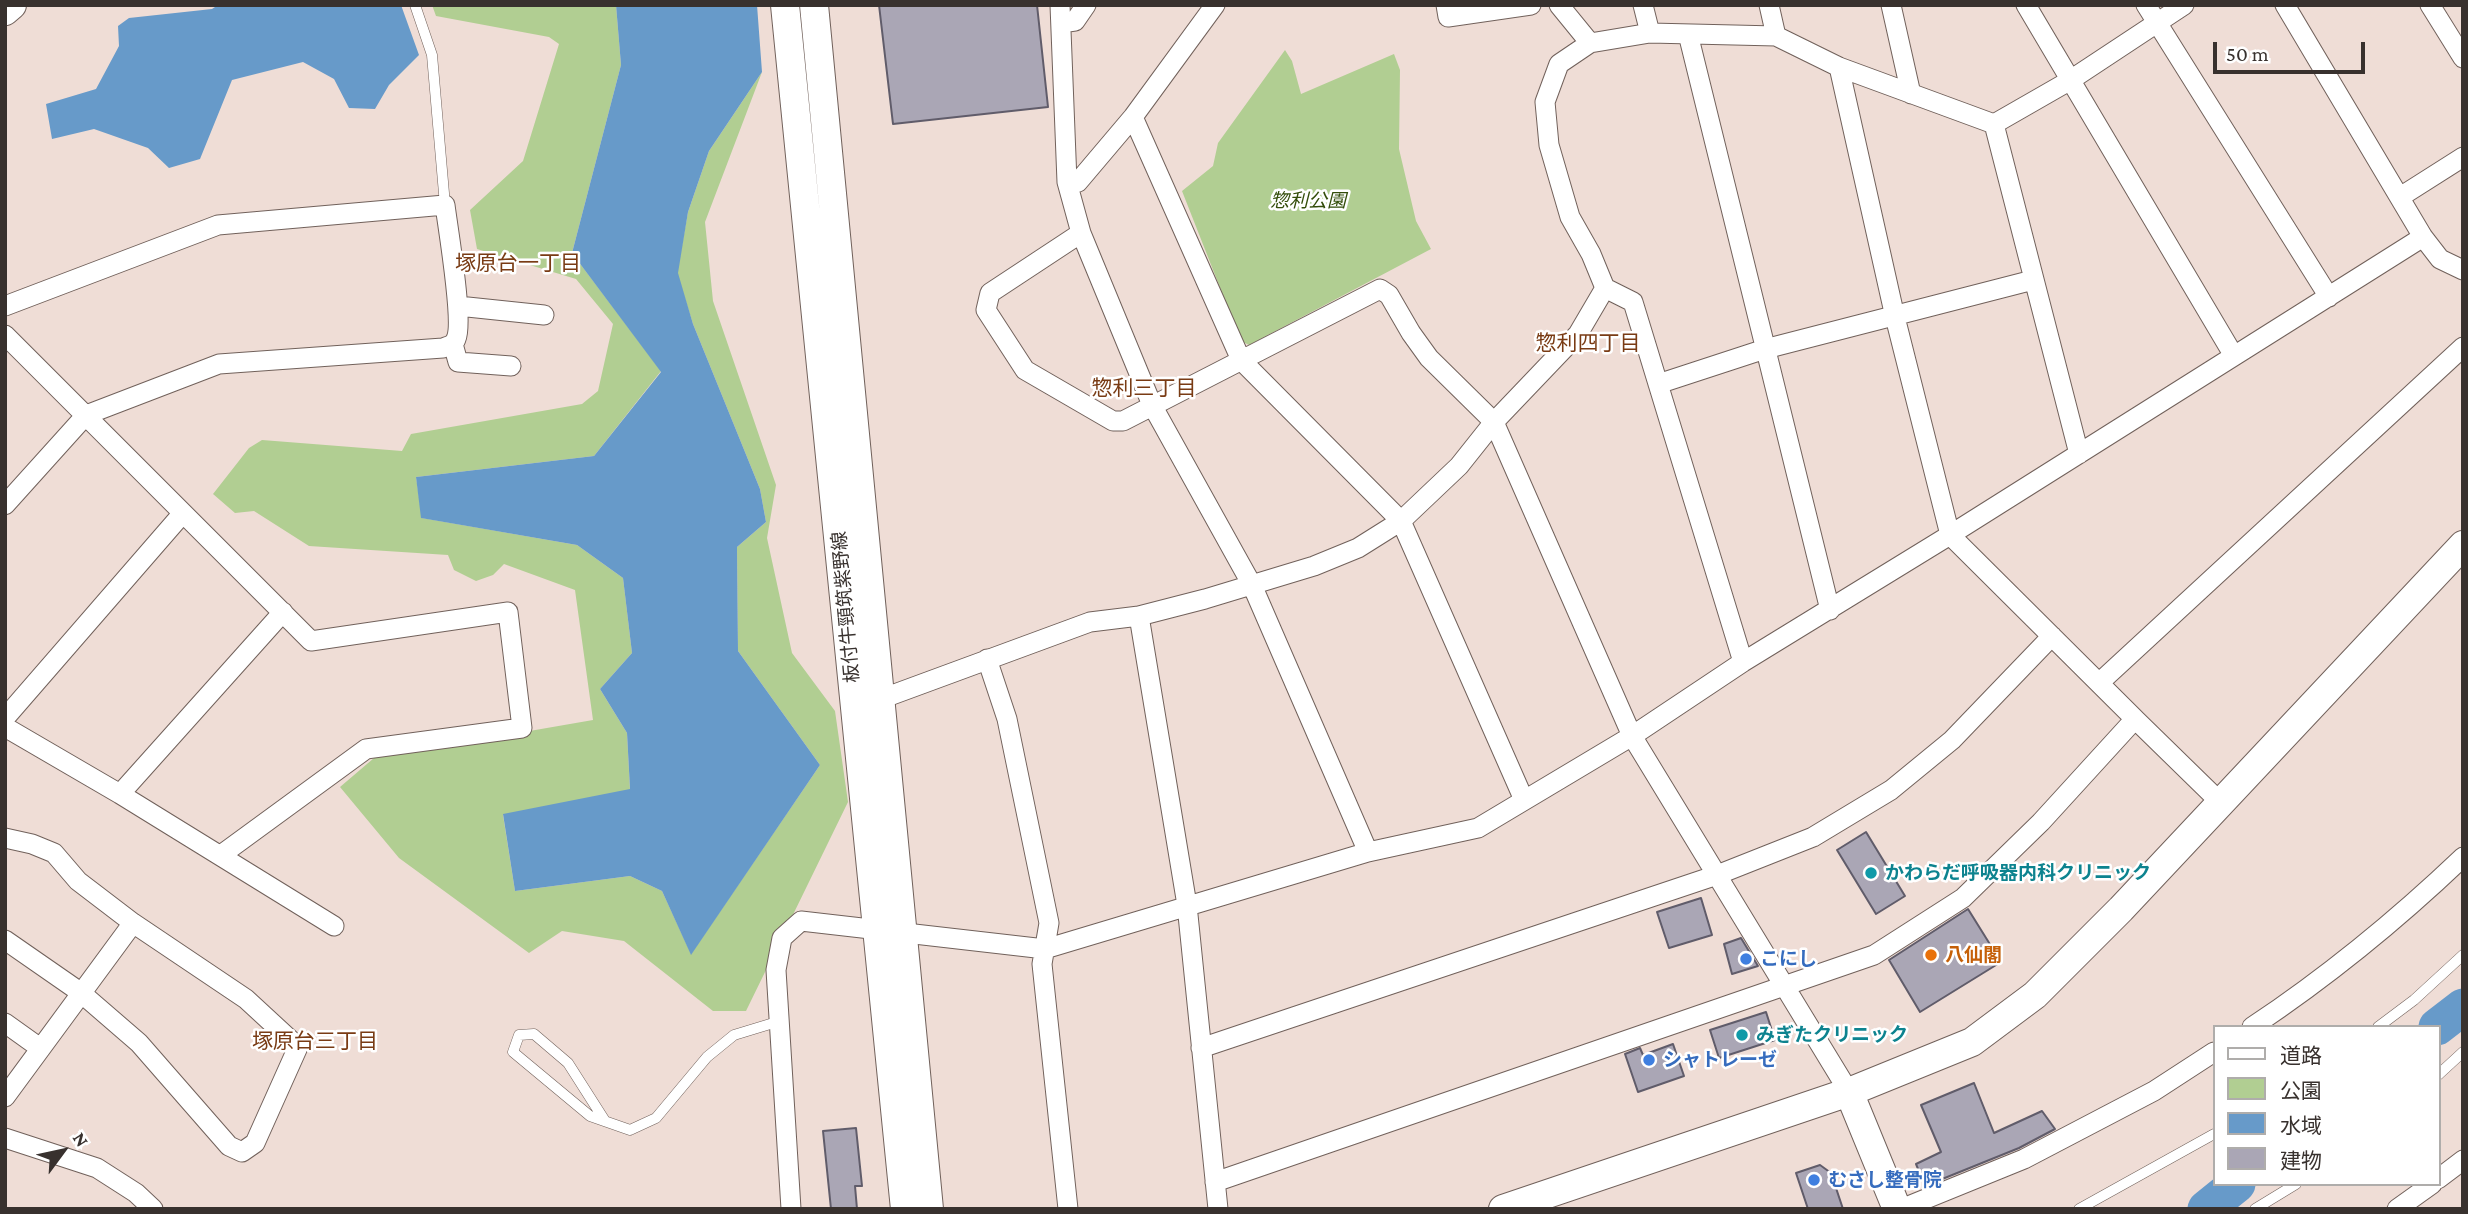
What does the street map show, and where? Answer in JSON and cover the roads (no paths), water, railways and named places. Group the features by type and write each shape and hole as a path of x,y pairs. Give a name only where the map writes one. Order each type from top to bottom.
{"main road":[{"path":"5,11 12,5"},
{"name":"板付牛頸筑紫野線","path":"785,5 890,932 929,1209"},
{"name":"板付牛頸筑紫野線","path":"814,5 881,699 905,1209"},
{"path":"1503,1209 1849,1092 1972,1042 2035,995 2121,909 2462,548"},
{"path":"1849,1092 1899,1209"}],"street":[{"path":"1086,5 1075,21 1061,14 1067,182 1081,233 1152,405 1252,585 1368,852"},
{"path":"1067,182 1078,182 1133,117 1215,5"},
{"path":"1446,5 1448,17 1531,5"},
{"path":"1559,5 1590,43"},
{"path":"1643,5 1650,33"},
{"path":"1769,5 1776,36"},
{"path":"1891,5 1911,93"},
{"path":"2026,5 2234,356"},
{"path":"2146,5 2329,297"},
{"path":"1994,124 2069,81 2184,5"},
{"path":"2285,5 2423,237 2440,259 2463,270"},
{"path":"2430,5 2463,58"},
{"path":"1743,662 1633,302 1605,288 1591,254 1570,217 1549,145 1545,102 1559,64 1590,43 1650,33 1776,36 1839,67 1994,124"},
{"path":"1688,34 1830,610"},
{"path":"1839,67 1895,317 1950,535 2221,803"},
{"path":"1133,117 1241,360 1401,520 1524,800"},
{"path":"1994,124 2079,454"},
{"path":"2400,197 2463,157"},
{"path":"5,306 218,225 445,205 458,306 458,337 453,344 443,348 219,364 86,415 5,505"},
{"path":"1081,233 990,293 986,310 1025,370 1113,421 1123,421 1380,289 1389,295 1429,358 1494,422 1632,736 1849,1092"},
{"path":"791,1209 776,970 782,938 802,921 1045,949 1368,852 1478,828 1632,736 1743,662 2423,237"},
{"path":"1658,384 1765,349 2034,280"},
{"path":"881,699 1090,622 1139,616 1252,585 1314,566 1358,548 1401,520 1459,466 1494,422 1578,334 1605,288"},
{"path":"458,306 544,315"},
{"path":"5,335 311,641 508,612 522,728 366,749 221,855"},
{"path":"453,344 458,362 511,366"},
{"path":"2099,683 2463,347"},
{"path":"5,718 183,513"},
{"path":"120,794 283,612"},
{"path":"1139,616 1187,905 1218,1209"},
{"path":"1201,1048 1717,875 1813,837 1891,790 1952,740 2052,636"},
{"path":"987,659 1007,719 1049,923 1042,964 1068,1209"},
{"path":"1215,1182 1874,955 1963,898 2041,822 2135,719"},
{"path":"5,727 221,855 334,926"},
{"path":"5,838 33,844 54,853 78,881 133,923 246,999 298,1047 255,1143 242,1152 229,1146 139,1043 80,992 5,940"},
{"path":"2255,1025 2297,998 2423,895 2463,857"},
{"path":"5,1097 133,923"},
{"path":"5,1023 40,1048"},
{"path":"1899,1209 2024,1159 2154,1091 2212,1053"},
{"path":"5,1138 97,1168 136,1193 153,1209"},
{"path":"2440,1177 2463,1160"},
{"path":"2397,1209 2429,1186"}],"lane":[{"path":"415,5 432,55 445,205"},
{"path":"2381,1025 2414,1000 2463,955"},
{"path":"605,1121 568,1063 534,1034 519,1035 513,1052 590,1116 630,1130 656,1118 707,1057 734,1035 780,1021"},
{"path":"2440,1072 2463,1052"},
{"path":"2079,1209 2212,1135"},
{"path":"2255,1209 2293,1186"}],"water":[{"path":"218,5 401,5 419,55 389,85 375,109 349,108 334,79 303,62 232,80 200,159 169,168 148,148 94,129 52,139 46,104 96,89 119,46 118,26 129,18 212,9"},
{"path":"616,5 757,5 762,72 709,151 688,212 678,273 693,324 760,489 766,522 737,547 738,651 820,765 691,955 662,891 630,876 515,891 503,814 630,789 627,733 600,689 632,653 623,578 577,545 421,518 416,477 594,456 661,372 572,253 621,65"}],"waterway":[{"path":"2440,1025 2463,1007"},
{"path":"2206,1209 2235,1186"}],"place":[{"name":"かわらだ呼吸器内科クリニック","path":"1871,873"},
{"name":"八仙閣","path":"1931,955"},
{"name":"こにし","path":"1746,959"},
{"name":"みぎたクリニック","path":"1742,1035"},
{"name":"シャトレーゼ","path":"1649,1060"},
{"name":"むさし整骨院","path":"1814,1180"}],"district":[{"name":"塚原台一丁目","path":"518,264"},
{"name":"惣利四丁目","path":"1588,344"},
{"name":"惣利三丁目","path":"1144,389"},
{"name":"塚原台三丁目","path":"315,1042"}],"park label":[{"name":"惣利公園","path":"1308,201"}]}
